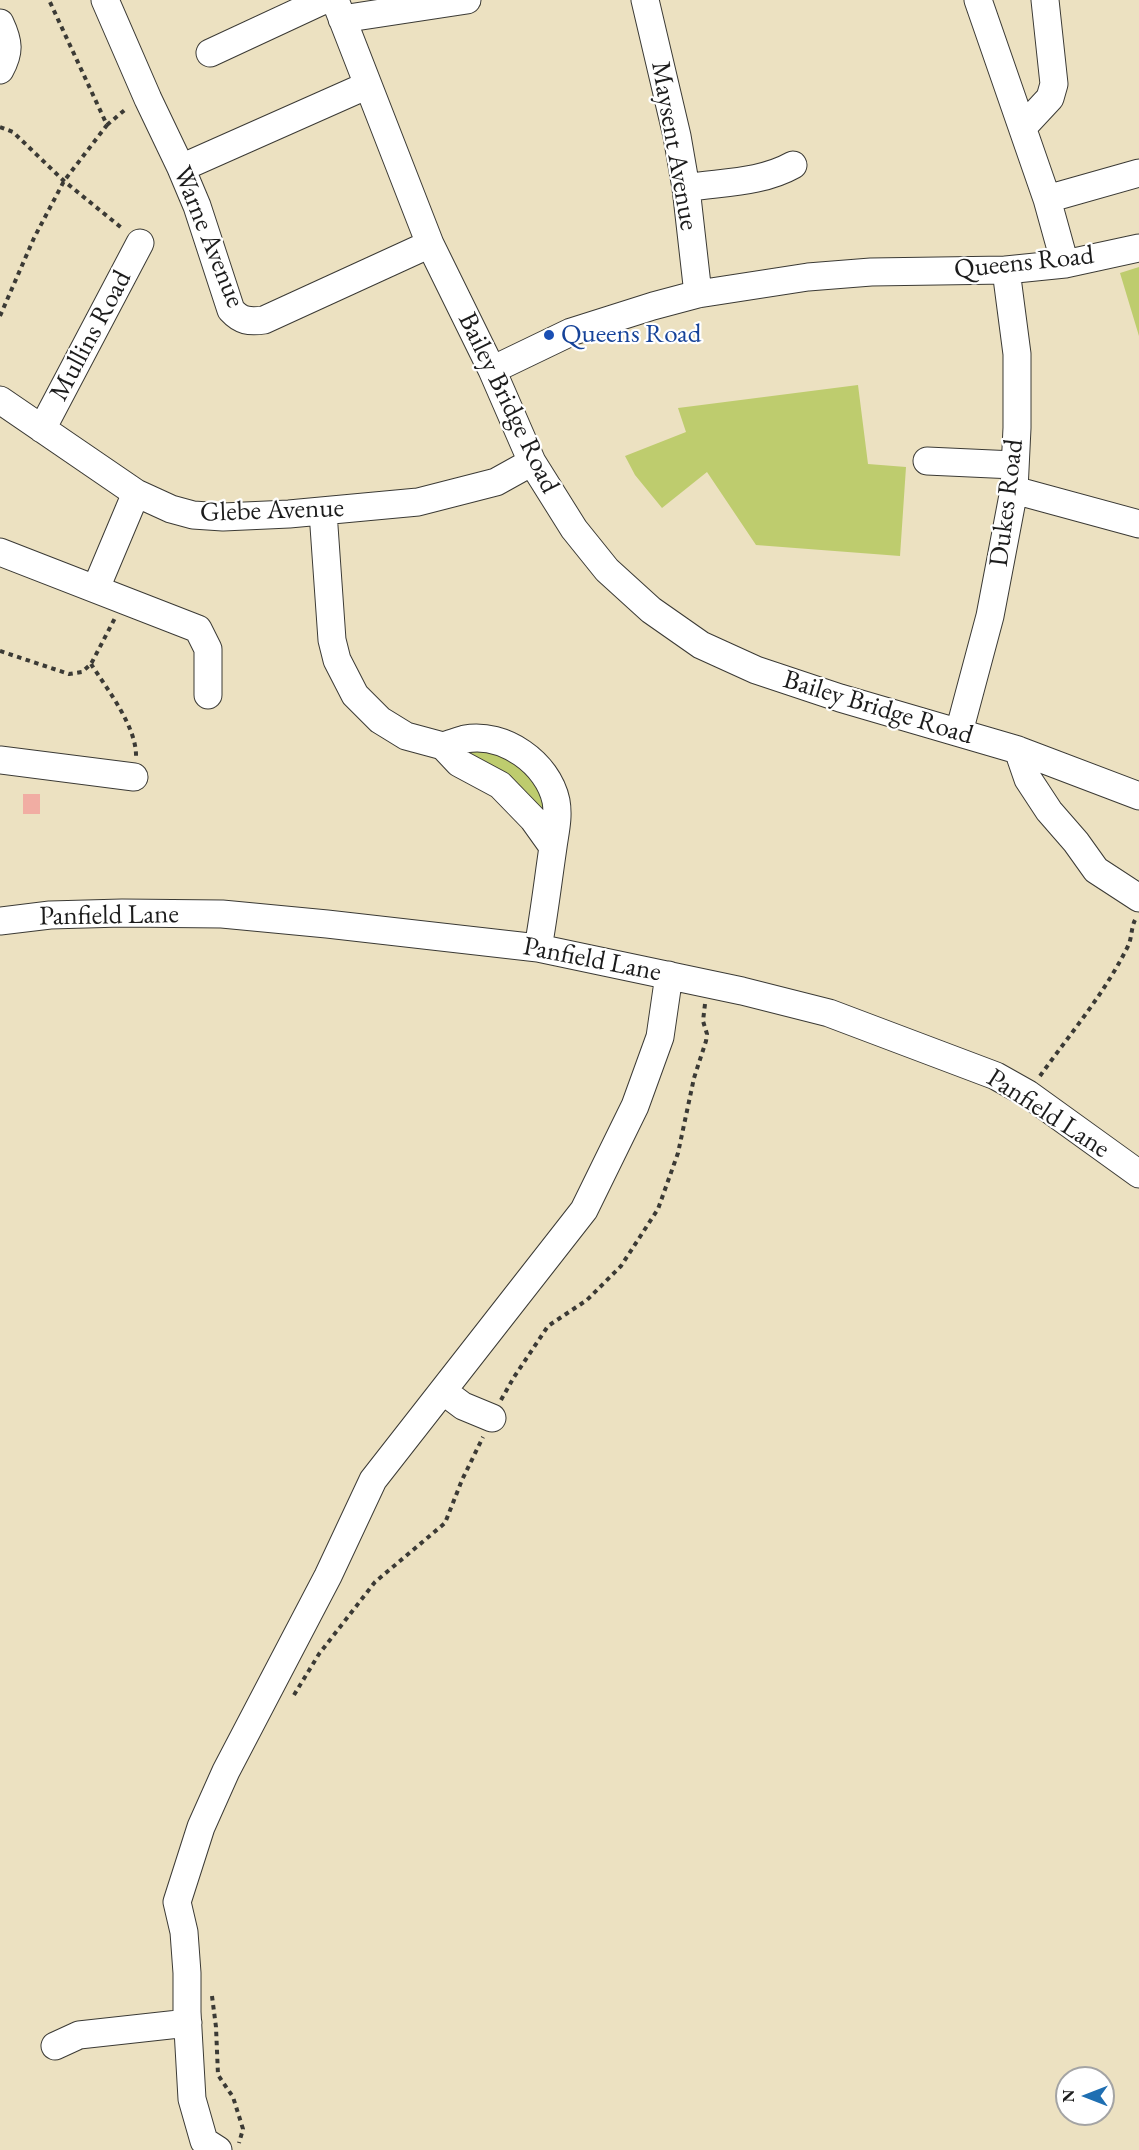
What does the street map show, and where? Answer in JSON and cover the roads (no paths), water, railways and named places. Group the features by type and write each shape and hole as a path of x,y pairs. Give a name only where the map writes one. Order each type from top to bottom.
{"street":[{"name":"Warne Avenue","path":"105,0 148,99 182,168 231,310 239,319 250,322 264,320 430,244"},
{"path":"210,53 333,6 466,0"},
{"name":"Maysent Avenue","path":"645,0 677,136 686,188 698,294"},
{"path":"978,0 1047,199 1065,264"},
{"path":"1023,128 1050,98 1054,84 1045,0"},
{"name":"Bailey Bridge Road","path":"333,6 368,84 430,244 492,370 532,462 574,529 607,570 651,610 701,645 756,670 840,698 1018,750 1139,796"},
{"path":"0,23 8,43 7,57 0,70"},
{"path":"182,168 368,84"},
{"path":"686,188 761,178 793,165"},
{"path":"1047,199 1139,173"},
{"name":"Mullins Road","path":"42,429 140,243"},
{"name":"Queens Road","path":"492,370 571,332 698,294 808,277 871,272 1006,270 1065,264 1139,248"},
{"name":"Dukes Road","path":"959,732 990,616 1014,478 1017,354 1006,270"},
{"name":"Glebe Avenue","path":"0,400 136,493 193,516 223,517 323,512 418,502 496,482 532,462"},
{"path":"927,461 1014,478 1139,524"},
{"path":"96,588 136,493"},
{"path":"323,512 332,640 337,660 355,695 380,720 406,736 443,746 467,739 501,742 518,750 535,763 547,781 556,801 557,823 538,948"},
{"path":"0,552 198,629 208,649 208,695"},
{"path":"443,746 459,763 500,785 533,819 553,847"},
{"path":"1018,750 1028,779 1049,811 1076,842 1096,870 1139,898"},
{"path":"0,760 135,777"},
{"name":"Panfield Lane","path":"0,921 50,915 222,914 538,948 706,983 830,1013 996,1076 1028,1094 1139,1174"},
{"path":"218,2150 204,2141 192,2098 184,1932 177,1902 201,1827 226,1771 328,1576 373,1480 584,1210 635,1106 660,1037 669,975"},
{"path":"443,1391 463,1406 492,1418"},
{"path":"54,2046 78,2035 188,2023"}],"place":[{"name":"Queens Road","path":"549,335"}]}
